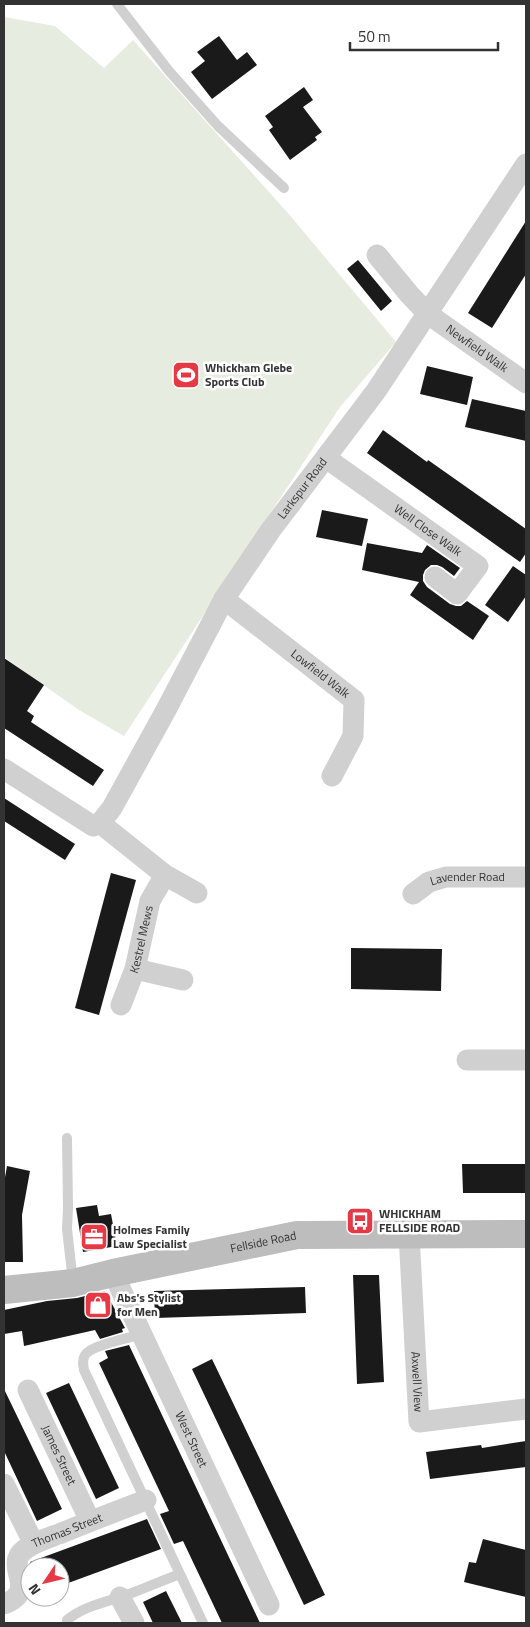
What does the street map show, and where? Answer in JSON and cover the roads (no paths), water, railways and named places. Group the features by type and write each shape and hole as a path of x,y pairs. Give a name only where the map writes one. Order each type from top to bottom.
{"street":[{"name":"Larkspur Road","path":"100,823 112,808 148,743 224,599 270,532 376,391 526,164"},
{"name":"Newfield Walk","path":"376,255 428,314 526,383"},
{"name":"Well Close Walk","path":"326,458 478,566 457,594 435,577"},
{"name":"Lowfield Walk","path":"224,599 354,700 353,736 332,776"},
{"path":"4,769 93,826 100,823 165,875 197,893"},
{"name":"Kestrel Mews","path":"120,1005 135,969 150,901 165,875"},
{"name":"Lavender Road","path":"412,894 429,882 446,877 526,877"},
{"path":"135,969 184,980"},
{"path":"468,1060 526,1060"},
{"name":"Axwell View","path":"409,1234 419,1422 526,1409"},
{"name":"Fellside Road","path":"4,1290 73,1283 297,1235 526,1234"},
{"name":"West Street","path":"113,1273 269,1605"},
{"name":"James Street","path":"28,1390 90,1521"},
{"path":"4,1484 34,1544"},
{"name":"Thomas Street","path":"4,1604 16,1597 20,1591 21,1582 17,1563 18,1556 34,1544 146,1500"},
{"path":"120,1597 134,1623"}],"lane":[{"path":"117,4 168,71 218,126 284,188"},
{"path":"66,1138 67,1229 73,1283"},
{"path":"142,1334 94,1348 85,1353 82,1361 84,1370 203,1623"},
{"path":"67,1623 67,1620 74,1614 90,1606 120,1597 180,1574"}],"place":[{"name":"Whickham Glebe Sports Club","path":"186,375"},
{"name":"WHICKHAM FELLSIDE ROAD","path":"360,1221"},
{"name":"Holmes Family Law Specialist","path":"94,1237"},
{"name":"Abs's Stylist for Men","path":"98,1305"}]}
